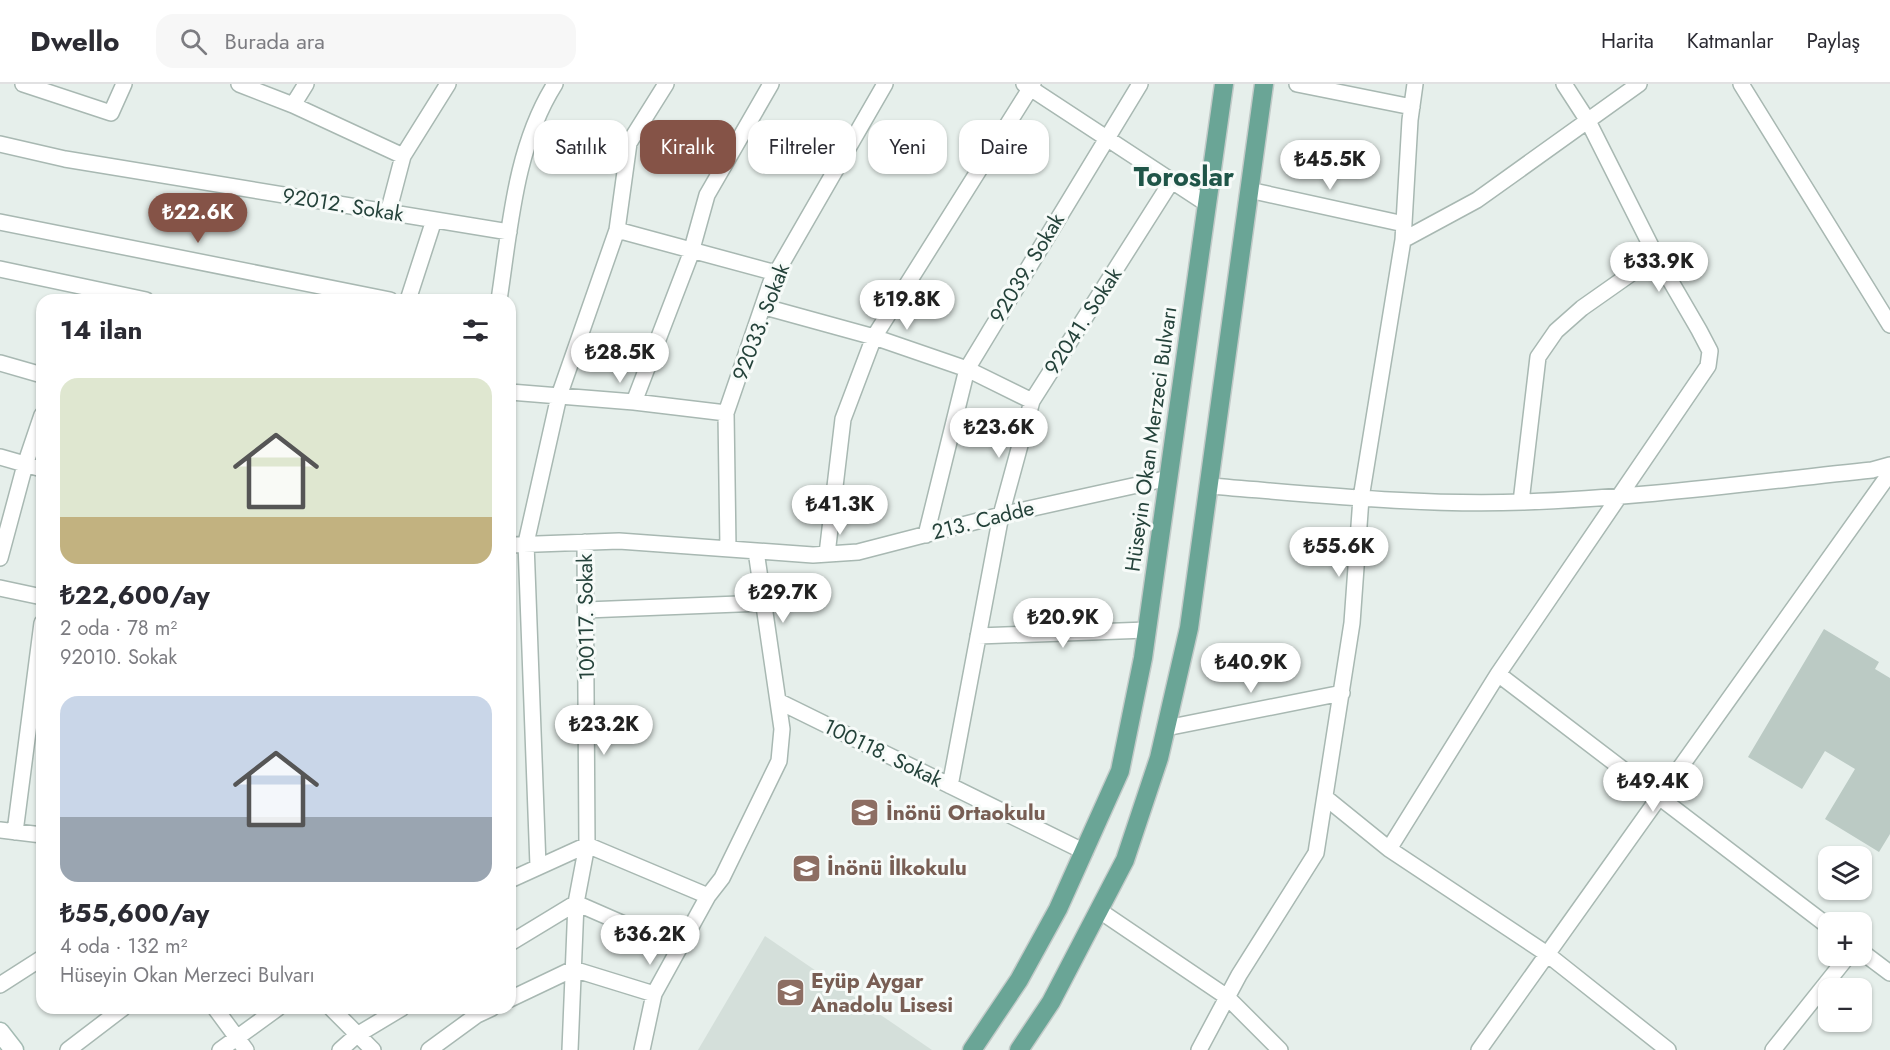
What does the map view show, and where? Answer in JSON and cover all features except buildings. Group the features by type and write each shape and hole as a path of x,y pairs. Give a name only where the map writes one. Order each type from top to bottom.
{"main road":[{"name":"Hüseyin Okan Merzeci Bulvarı","path":"972,1050 1019,980 1058,909 1120,771 1132,720 1147,630 1224,84"},
{"path":"1019,1050 1051,1002 1125,860 1159,758 1189,628 1264,84"},
{"path":"0,1032 14,1050"}],"street":[{"path":"23,84 111,112 124,84"},
{"path":"238,84 293,105 403,156"},
{"path":"293,105 306,84"},
{"path":"388,213 403,156 448,84"},
{"path":"500,294 522,160 555,84"},
{"path":"538,866 518,544 559,396 617,230 629,143 666,84"},
{"path":"634,402 692,250 707,195 771,84"},
{"name":"92033. Sokak","path":"728,548 726,413 776,273 885,84"},
{"name":"92039. Sokak","path":"926,535 967,369 1105,138 1140,84"},
{"path":"1297,84 1412,107"},
{"path":"1199,1050 1227,997 1316,853 1352,623 1361,498 1404,232 1415,84"},
{"path":"1389,849 1498,674 1708,366 1710,351 1656,256 1588,121 1564,84"},
{"path":"1249,189 1404,232 1477,200 1639,84"},
{"path":"1741,84 1890,325"},
{"path":"826,554 843,418 874,337 1029,85 1105,138 1207,204"},
{"name":"92012. Sokak","path":"0,144 65,159 509,232"},
{"name":"92041. Sokak","path":"950,786 1002,515 1032,401 1171,182"},
{"path":"410,294 434,220"},
{"path":"0,222 360,294"},
{"path":"617,230 776,273"},
{"path":"1521,502 1538,357 1556,331 1582,308 1656,256"},
{"path":"0,269 118,294"},
{"path":"765,306 874,337 967,369 1032,401"},
{"path":"0,363 36,373"},
{"path":"516,392 634,402 726,413"},
{"path":"0,558 36,433"},
{"path":"0,457 36,468"},
{"path":"1210,486 1361,498 1521,502 1621,496 1872,470 1890,465"},
{"path":"1479,1050 1890,473"},
{"name":"213. Cadde","path":"518,544 585,542 826,554 858,552 1002,515 1169,478"},
{"name":"100117. Sokak","path":"570,1050 576,903 587,845 585,542"},
{"path":"642,1050 654,994 708,896 722,878 779,761 783,742 756,551"},
{"path":"0,588 36,596"},
{"path":"586,610 764,603"},
{"path":"978,636 1147,630"},
{"path":"36,660 8,831 36,834"},
{"path":"1498,674 1818,918"},
{"path":"1166,728 1342,693"},
{"name":"100118. Sokak","path":"778,702 1085,852"},
{"path":"1326,798 1389,849 1547,954 1668,1050"},
{"path":"516,876 587,845 708,896"},
{"path":"516,939 576,903 679,948"},
{"path":"1100,911 1227,997 1280,1050"},
{"path":"1872,960 1890,973"},
{"path":"0,985 36,962"},
{"path":"1773,1050 1840,966"},
{"path":"516,996 573,969 654,994"},
{"path":"68,1050 115,1014"},
{"path":"220,1014 242,1044"},
{"path":"220,1050 242,1044 272,1014"},
{"path":"337,1014 373,1050"},
{"path":"340,1050 357,1035 392,1014"},
{"path":"429,1050 479,1014"}],"shaded area":[{"name":"Eyüp Aygar Anadolu Lisesi","path":"765,936 932,1050 698,1050"}],"place":[{"name":"İnönü Ortaokulu","path":"865,813"},
{"name":"İnönü İlkokulu","path":"806,868"},
{"name":"Eyüp Aygar Anadolu Lisesi","path":"790,993"}],"district":[{"name":"Toroslar","path":"1184,176"}]}
